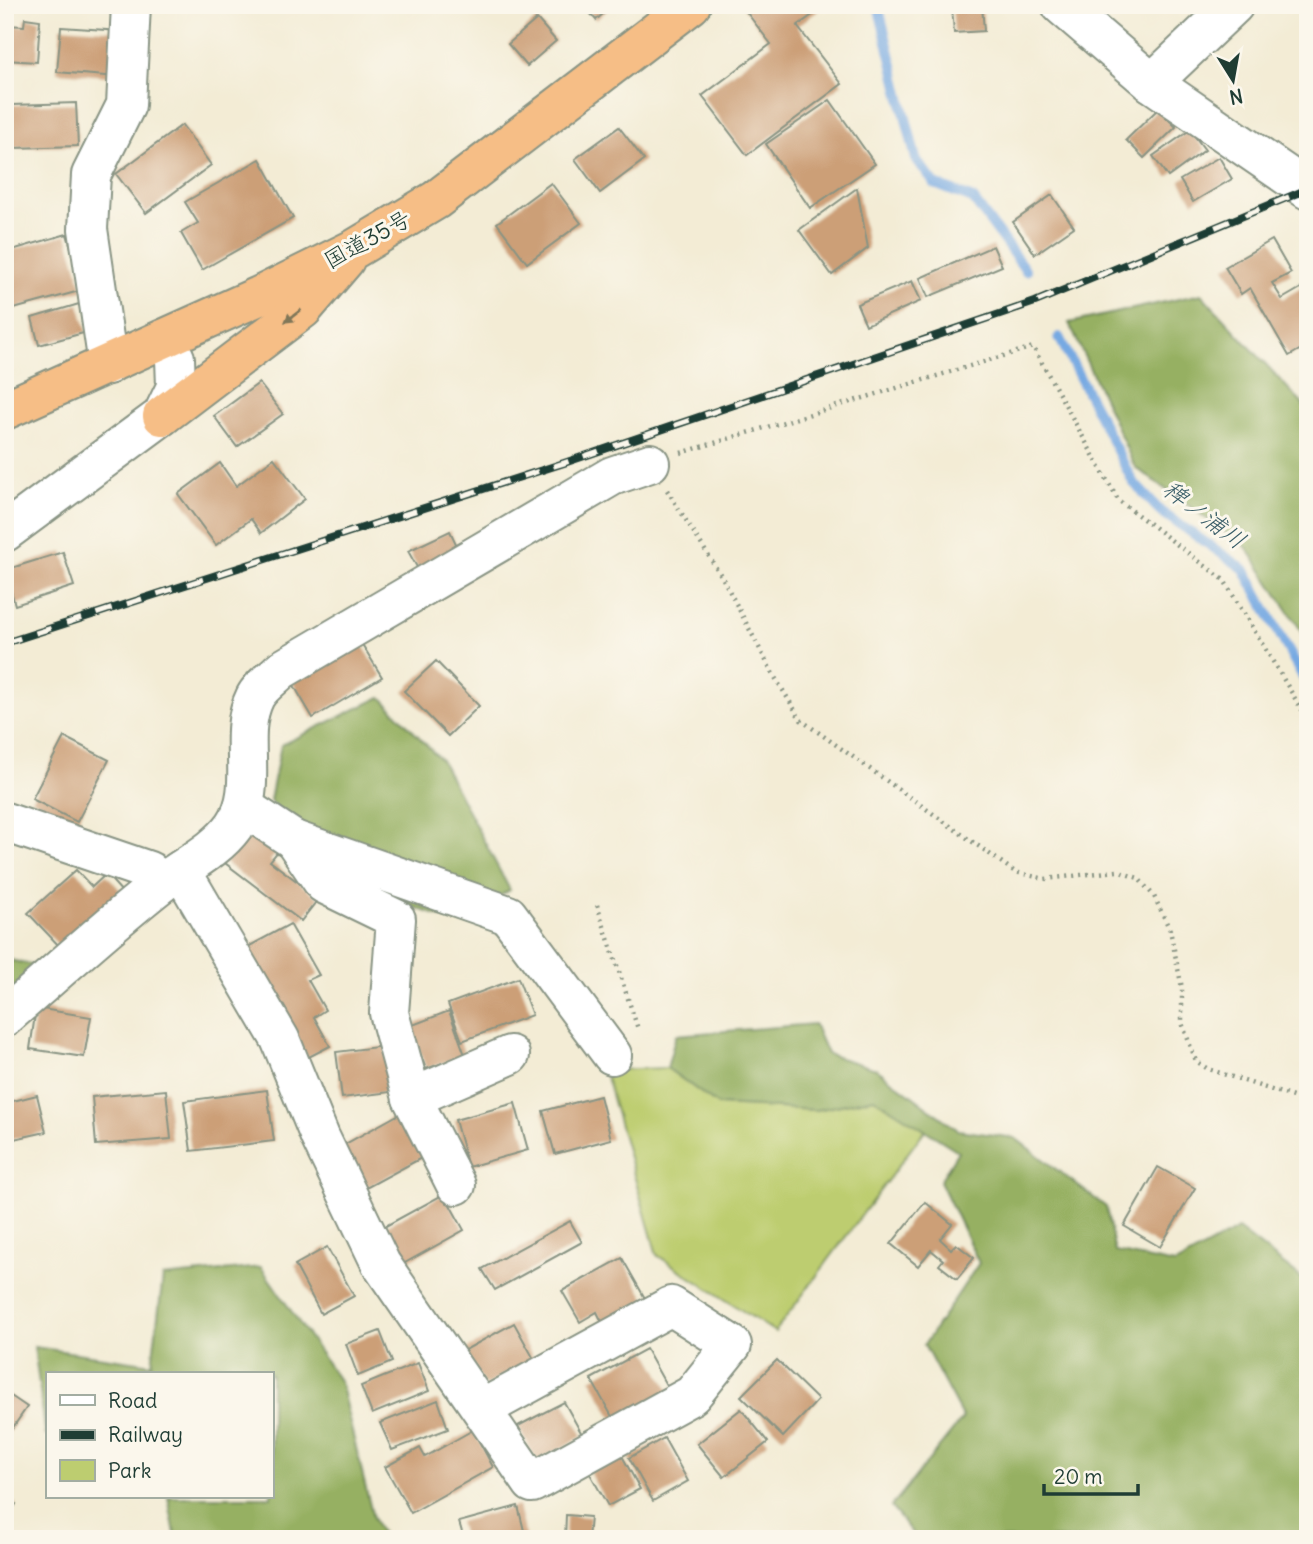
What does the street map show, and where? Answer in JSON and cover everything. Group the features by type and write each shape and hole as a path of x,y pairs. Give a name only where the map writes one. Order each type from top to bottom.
{"highway":[{"name":"国道35号","path":"5,410 108,365 356,248 436,200 691,5"},
{"path":"162,416 303,309 356,248"}],"street":[{"path":"108,365 88,229 91,176 126,105 131,5"},
{"path":"1061,5 1152,83 1308,190"},
{"path":"1152,83 1234,5"},
{"path":"5,532 162,416 176,387 175,358 164,339"},
{"path":"5,1017 226,834 244,807 247,784 247,717 256,694 281,670 612,476 650,463"},
{"path":"244,807 295,840 508,915 612,1055"},
{"path":"5,822 171,877 280,1039 320,1137 381,1264 532,1483 692,1395 732,1345 671,1306 482,1409"},
{"path":"295,840 324,884 396,919 389,1013 412,1098 456,1185"},
{"path":"412,1098 510,1055"}],"path":[{"path":"1308,720 1224,580 1118,500 1033,347 650,463 722,577 773,674 801,720 1015,872 1045,879 1117,871 1138,878 1154,897 1170,930 1182,988 1182,1023 1196,1061 1208,1069 1308,1102"},
{"path":"597,905 644,1048 612,1055"}],"green space":[{"path":"1201,294 1308,410 1308,641 1247,548 1135,467 1069,323"},
{"path":"381,697 441,760 510,890 455,921 341,884 270,800 281,745"},
{"path":"5,959 42,967 5,993"},
{"path":"814,1024 827,1054 876,1069 958,1130 1015,1138 1106,1207 1115,1252 1175,1264 1238,1229 1308,1283 1308,1539 917,1539 891,1507 963,1418 924,1345 979,1263 940,1181 958,1151 874,1098 817,1110 718,1105 667,1068 676,1035"},
{"path":"667,1068 718,1105 817,1110 874,1098 925,1130 775,1332 657,1255 604,1070"},
{"path":"261,1267 340,1382 373,1518 385,1539 176,1539 168,1498 273,1498 273,1372 46,1372 46,1436 34,1347 152,1364 163,1277"}],"building":[{"path":"583,5 613,5 596,20"},
{"path":"741,5 813,5 818,11 797,26 842,84 747,155 702,96 771,44"},
{"path":"982,5 984,31 954,33 952,7"},
{"path":"25,18 40,20 37,62 5,60 5,25 24,26"},
{"path":"537,19 556,41 527,66 508,44"},
{"path":"61,27 121,31 118,77 57,72"},
{"path":"830,100 875,164 810,208 766,144"},
{"path":"76,103 78,146 13,148 12,105"},
{"path":"1158,109 1176,127 1144,158 1126,140"},
{"path":"182,125 211,165 146,213 116,174"},
{"path":"619,127 644,160 600,193 575,159"},
{"path":"1190,130 1205,150 1168,177 1153,156"},
{"path":"1219,157 1232,179 1193,202 1180,180"},
{"path":"260,159 293,218 202,270 181,233 198,223 185,202"},
{"path":"551,183 581,223 527,263 497,223"},
{"path":"857,188 868,248 832,275 799,230"},
{"path":"1052,195 1074,227 1035,254 1013,222"},
{"path":"67,234 83,290 10,310 5,292 5,252"},
{"path":"1272,240 1291,273 1272,283 1282,299 1308,284 1308,345 1289,356 1250,288 1241,294 1225,267"},
{"path":"993,246 1002,266 928,297 920,278"},
{"path":"912,281 921,301 866,325 857,304"},
{"path":"79,304 87,332 39,345 32,318"},
{"path":"259,383 283,414 237,447 214,416"},
{"path":"274,458 305,499 261,533 251,519 216,545 178,494 220,463 236,486"},
{"path":"450,531 458,548 418,569 408,551"},
{"path":"63,552 74,586 15,605 5,570"},
{"path":"360,641 382,677 313,718 292,682"},
{"path":"436,661 479,706 448,736 404,691"},
{"path":"64,737 109,760 77,822 32,799"},
{"path":"252,829 279,850 270,861 319,898 301,921 225,863"},
{"path":"76,870 92,887 106,874 123,893 62,949 28,913"},
{"path":"290,924 319,975 308,980 325,1010 314,1017 330,1046 307,1058 246,948"},
{"path":"518,978 532,1015 462,1041 448,1004"},
{"path":"36,1008 91,1017 84,1057 30,1049"},
{"path":"449,1011 465,1055 426,1069 410,1026"},
{"path":"385,1046 391,1092 342,1098 336,1052"},
{"path":"166,1090 171,1139 96,1145 92,1097"},
{"path":"267,1090 274,1141 191,1151 184,1101"},
{"path":"37,1095 46,1132 5,1141 5,1103"},
{"path":"600,1096 611,1139 555,1154 543,1111"},
{"path":"515,1103 528,1150 468,1167 455,1120"},
{"path":"401,1113 425,1156 366,1188 342,1146"},
{"path":"1158,1167 1195,1188 1160,1247 1124,1226"},
{"path":"444,1194 464,1230 403,1264 382,1228"},
{"path":"925,1202 952,1224 940,1239 951,1249 956,1244 974,1258 957,1279 939,1265 943,1260 931,1250 918,1266 891,1244"},
{"path":"570,1221 582,1242 495,1290 482,1269"},
{"path":"327,1247 354,1296 321,1314 295,1265"},
{"path":"622,1258 646,1300 603,1324 597,1312 580,1322 562,1291"},
{"path":"514,1323 534,1359 485,1386 465,1350"},
{"path":"380,1331 392,1362 358,1376 346,1344"},
{"path":"646,1349 670,1392 615,1422 591,1379"},
{"path":"777,1360 818,1400 783,1437 741,1396"},
{"path":"418,1363 429,1391 372,1414 361,1386"},
{"path":"5,1392 27,1407 5,1439"},
{"path":"438,1400 448,1429 392,1450 380,1423"},
{"path":"564,1402 583,1436 537,1461 518,1426"},
{"path":"741,1409 768,1442 724,1477 697,1444"},
{"path":"473,1430 493,1467 411,1513 385,1467 420,1448 425,1457"},
{"path":"664,1438 688,1481 653,1501 629,1458"},
{"path":"621,1454 640,1489 608,1506 589,1472"},
{"path":"5,1498 16,1504 5,1522"},
{"path":"518,1506 526,1539 464,1539 459,1522"},
{"path":"566,1515 590,1517 588,1539 565,1539"}],"waterway":[{"name":"稗ノ浦川","path":"878,5 916,159 935,184 973,199 1026,271"},
{"name":"稗ノ浦川","path":"1059,337 1133,482 1160,511 1244,569 1308,686"}],"railway":[{"path":"5,643 564,463 1035,302 1308,189"}]}
